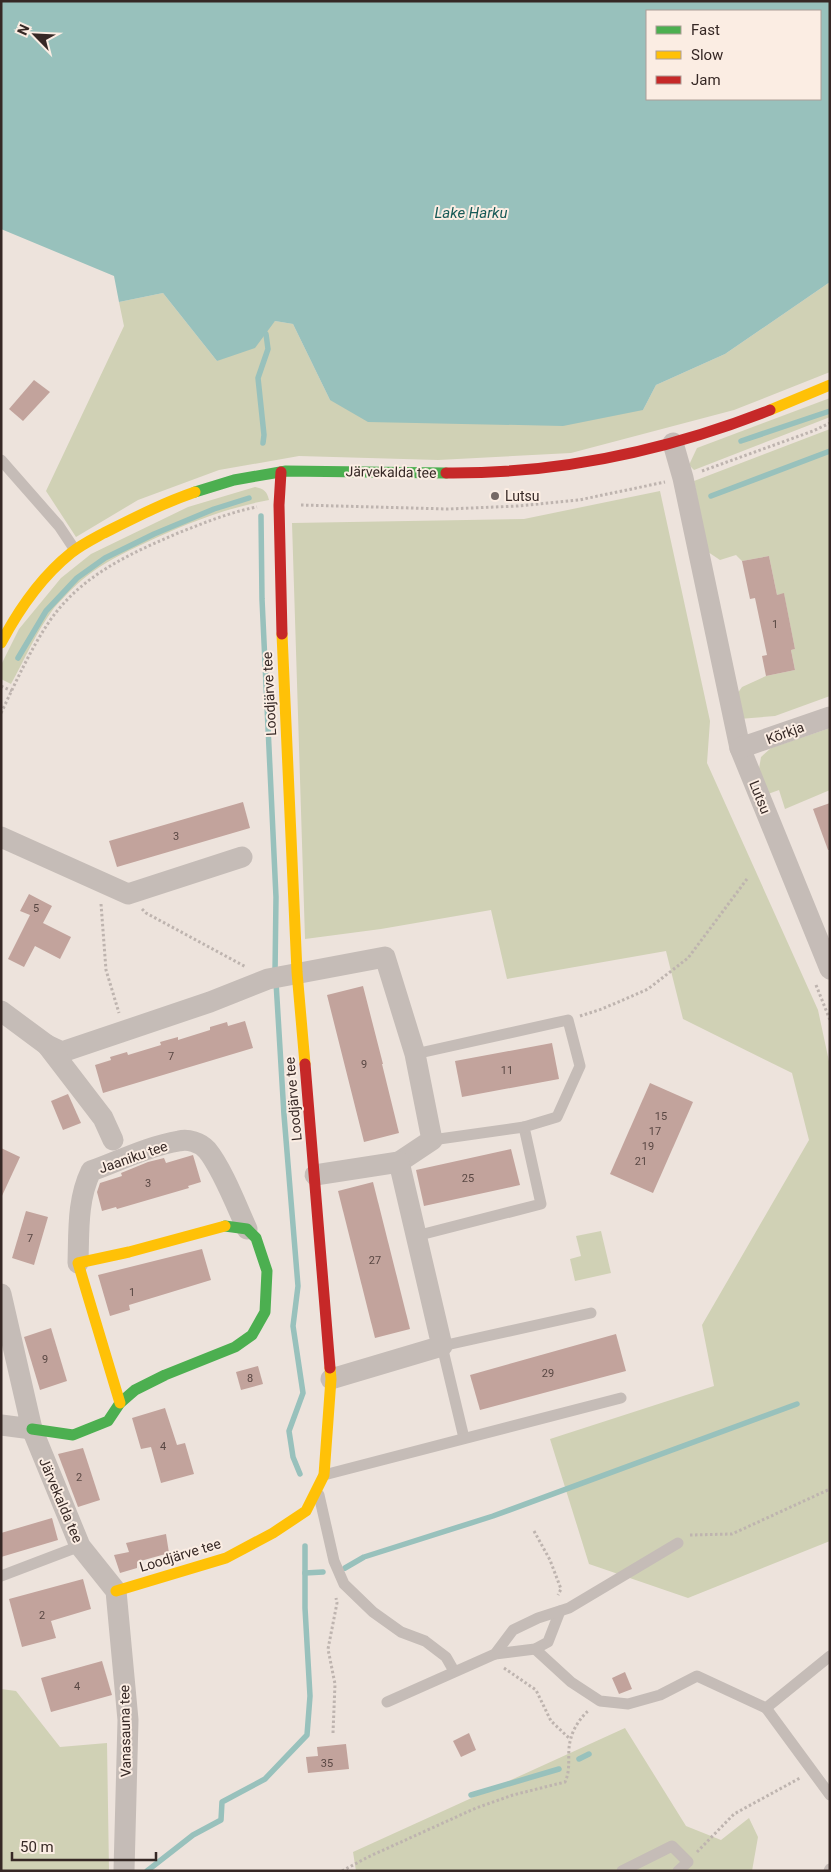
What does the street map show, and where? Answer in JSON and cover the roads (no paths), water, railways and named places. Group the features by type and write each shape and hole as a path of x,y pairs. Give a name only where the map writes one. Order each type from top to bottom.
{"street":[{"name":"Järvekalda tee","path":"1,643 14,617 32,593 57,565 75,550 126,521 181,497 232,481 280,472 494,472 542,469 580,463 673,443 739,421 830,385"},
{"name":"Lutsu","path":"673,443 683,478 740,748 830,969"},
{"name":"Loodjärve tee","path":"116,1591 226,1558 273,1533 306,1511 324,1475 331,1379 314,1175 285,976 280,472"},
{"name":"Kõrkja","path":"740,748 830,717"},
{"path":"1,838 128,894 242,857"},
{"path":"1,1011 47,1045 62,1052 285,976 384,958 416,1054 432,1140 399,1162 314,1175"},
{"path":"47,1045 103,1118 113,1140"},
{"name":"Jaaniku tee","path":"32,1429 73,1435 108,1421 120,1403 135,1390 165,1375 235,1347 252,1335 265,1312 268,1271 256,1238 247,1229 216,1164 206,1148 194,1142 180,1140 91,1171 86,1184 79,1217 78,1263 120,1403"},
{"path":"331,1379 442,1346 399,1162"},
{"path":"78,1263 129,1252 227,1226 247,1229"},
{"name":"Järvekalda tee","path":"1,1294 32,1429 80,1546 116,1591"},
{"path":"1,1425 32,1429"},
{"name":"Vanasauna tee","path":"116,1591 128,1720 124,1871"}],"lane":[{"path":"1,460 59,526 75,550"},
{"path":"528,479 542,469"},
{"path":"445,472 472,484"},
{"path":"416,1054 568,1020 580,1066 557,1117 524,1127 432,1140"},
{"path":"416,1236 541,1204 524,1127"},
{"path":"464,1438 442,1346 591,1313"},
{"path":"324,1475 621,1398"},
{"path":"317,1488 334,1561 344,1584 374,1612 401,1632 425,1640 446,1657 454,1671"},
{"path":"492,1656 513,1630 569,1608 678,1543"},
{"path":"1,1576 80,1546"},
{"path":"387,1702 454,1671 492,1656 535,1649 548,1642 555,1612"},
{"path":"535,1649 571,1682 600,1701 628,1704 660,1695 697,1676 766,1708 830,1795"},
{"path":"766,1708 830,1656"},
{"path":"622,1871 672,1846 688,1862 678,1871"}],"water":[{"name":"Lake Harku","path":"1,1 830,1 830,282 725,354 656,385 643,410 563,426 368,422 330,400 293,324 275,321 255,348 217,361 163,293 119,302 114,276 1,229"}],"waterway":[{"path":"263,443 264,435 258,378 268,349 266,334"},
{"path":"741,441 830,411"},
{"path":"711,496 830,451"},
{"path":"18,658 46,611 77,578 105,558 154,534 214,509 249,498"},
{"path":"261,516 262,599 276,897 275,973"},
{"path":"276,982 284,1115 298,1286 293,1326 303,1393 289,1431 293,1457 300,1474"},
{"path":"345,1568 364,1557 493,1516 797,1404"},
{"path":"147,1871 193,1835 221,1820 222,1802 265,1779 307,1735 310,1696 305,1608 305,1546"},
{"path":"305,1573 323,1572"},
{"path":"579,1759 589,1754"},
{"path":"471,1795 559,1769"}],"place":[{"name":"Lutsu","path":"495,496"}]}
